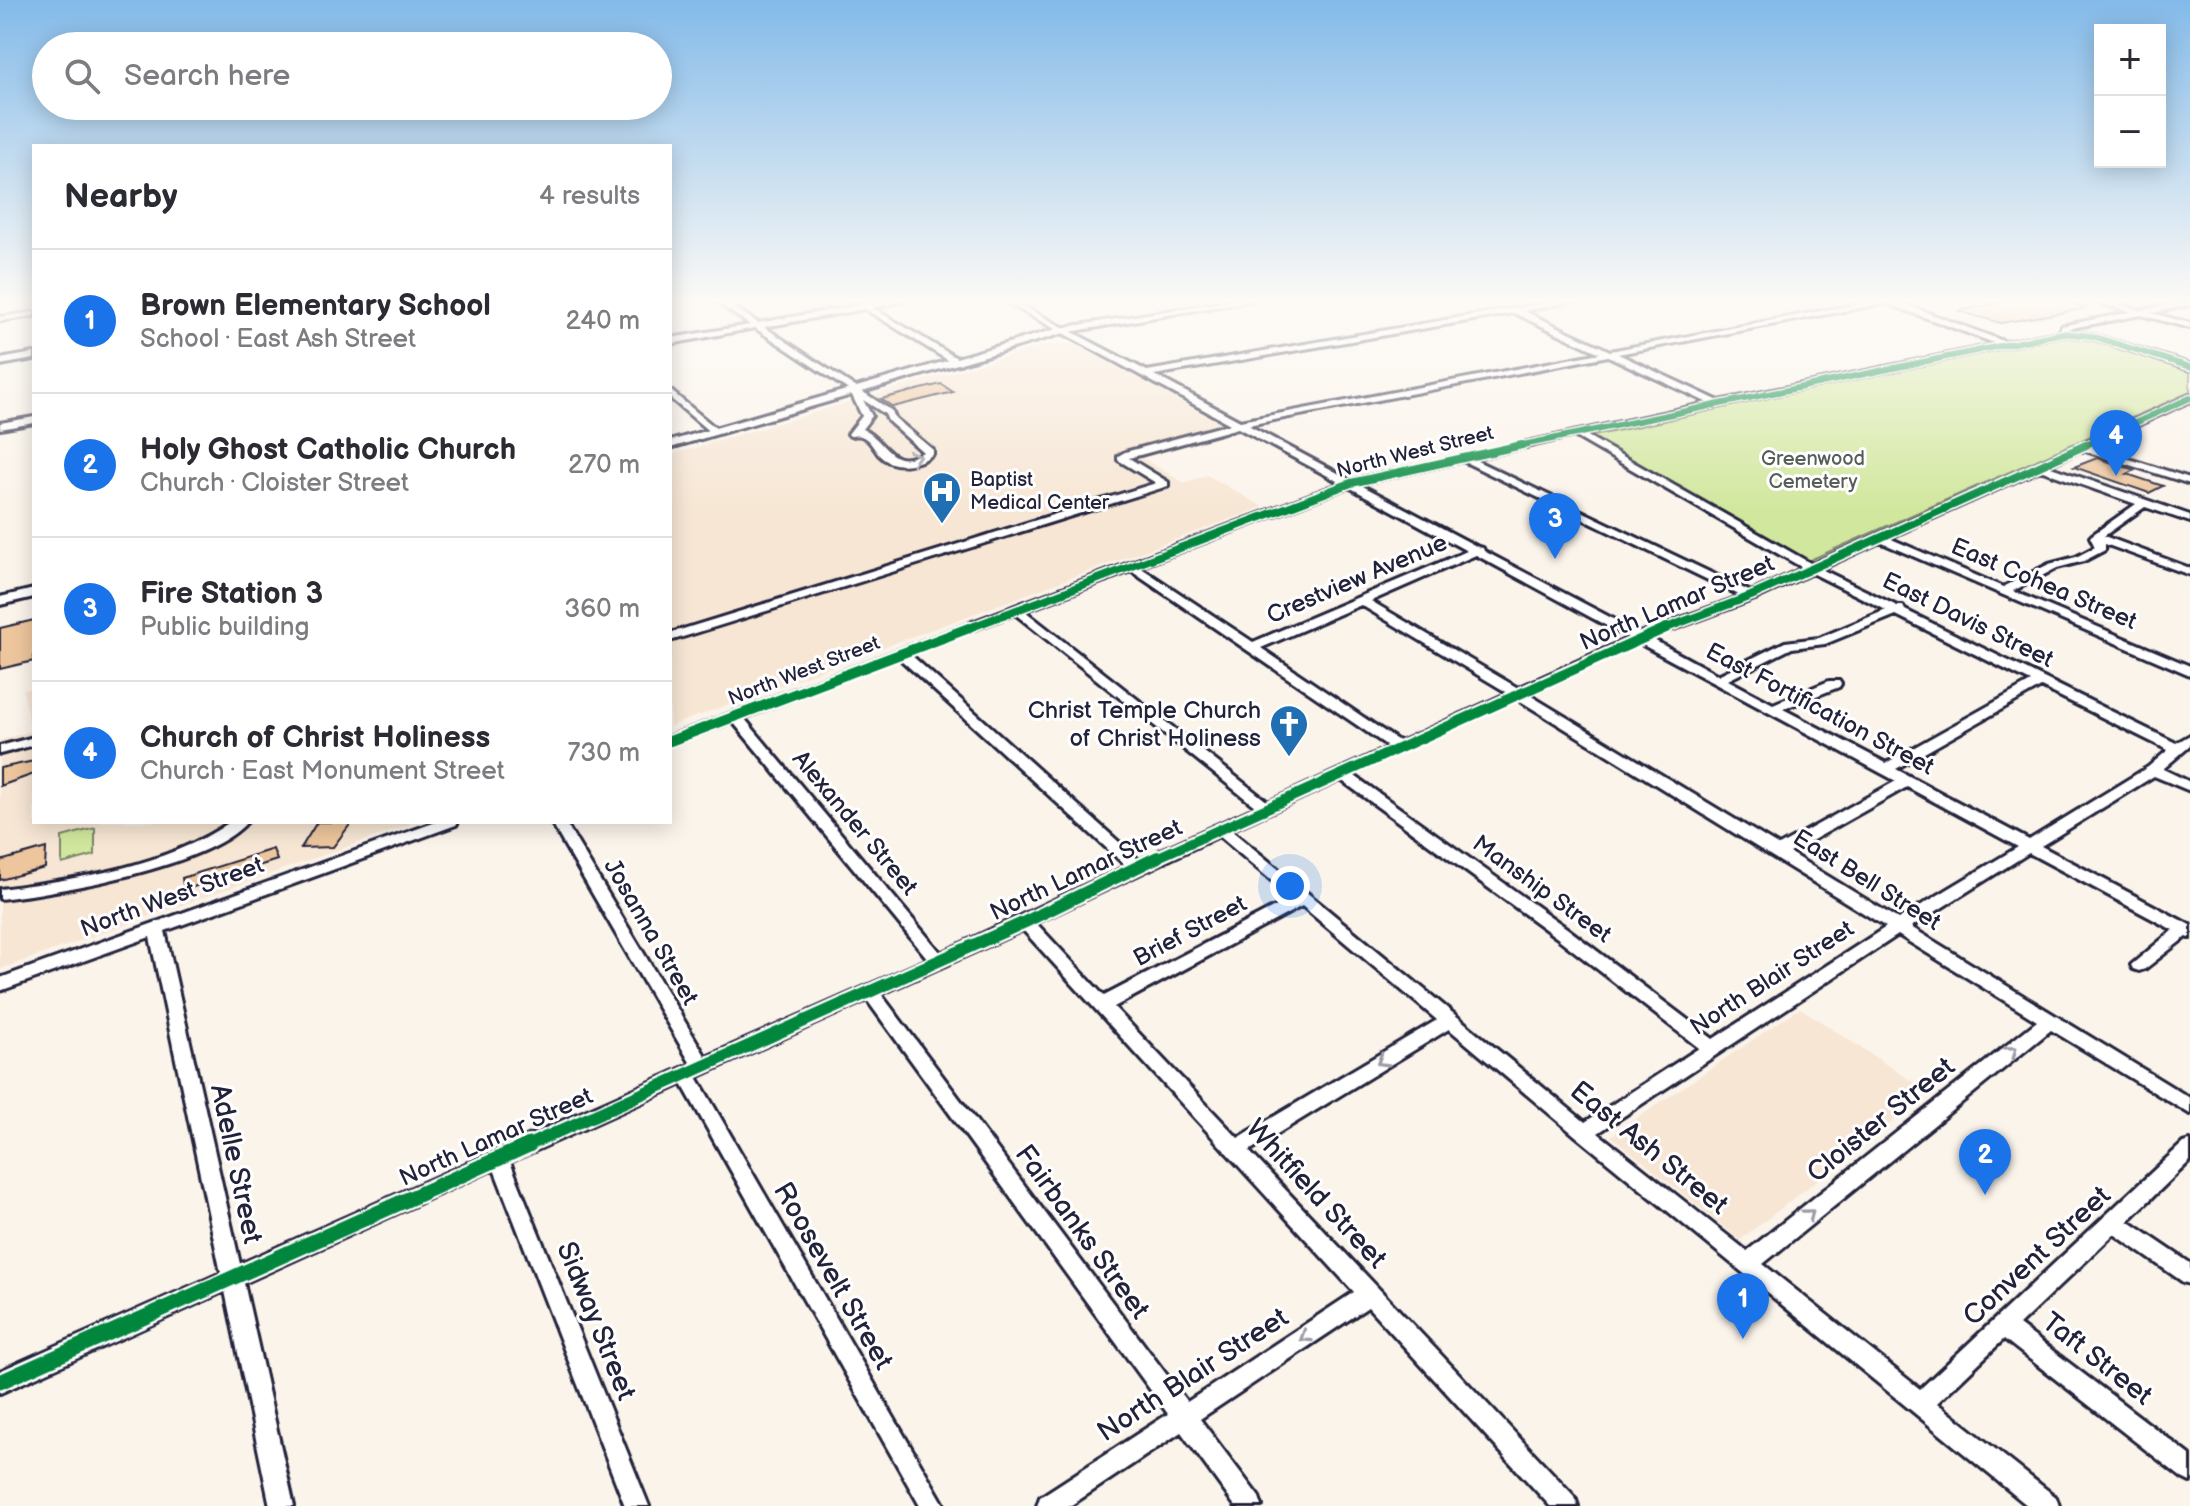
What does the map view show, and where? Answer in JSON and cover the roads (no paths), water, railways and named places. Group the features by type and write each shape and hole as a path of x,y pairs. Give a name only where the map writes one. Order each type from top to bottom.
{"main road":[{"path":"672,444 929,370"},
{"path":"0,601 32,593"}],"street":[{"path":"821,370 889,413 891,419 929,452 916,459 892,460 885,455 881,446 855,432 867,416 854,392"},
{"name":"East Fortification Street","path":"1140,370 2188,931"},
{"path":"1147,374 1167,370"},
{"path":"672,636 1164,484 1122,458 1135,457 1240,424 1523,370"},
{"path":"1644,370 1717,404"},
{"name":"North West Street","path":"672,740 1351,483 1875,370"},
{"path":"672,395 715,432"},
{"name":"North Lamar Street","path":"0,1382 1025,922 1137,867 1642,637 1751,596 2186,403"},
{"path":"0,426 32,420"},
{"name":"East Davis Street","path":"1575,433 1811,568 2042,681 2183,744"},
{"path":"2082,447 2190,481"},
{"path":"1464,458 1751,596"},
{"path":"2039,466 2190,519"},
{"path":"2096,537 2144,503"},
{"path":"2096,537 2190,572"},
{"path":"2004,591 2053,566 2080,559 2101,548 2096,537"},
{"name":"East Cohea Street","path":"1880,538 2190,671"},
{"name":"Crestview Avenue","path":"1252,647 1479,550"},
{"path":"1133,567 1399,747"},
{"name":"East Bell Street","path":"1361,600 2190,1107"},
{"path":"1717,680 1789,645 1821,641 1899,609"},
{"path":"1017,610 1266,808"},
{"path":"902,654 1137,867"},
{"path":"1886,769 2042,681"},
{"path":"1774,708 1834,684"},
{"name":"Alexander Street","path":"735,716 938,960"},
{"path":"0,750 32,742"},
{"name":"North Blair Street","path":"1584,1132 2027,844 2153,770 2183,744"},
{"path":"2153,770 2190,787"},
{"name":"Manship Street","path":"1341,773 1562,933 1711,1047"},
{"path":"1779,853 1909,780"},
{"path":"0,894 48,889 118,871 195,848 237,824"},
{"name":"Josanna Street","path":"559,824 694,1071"},
{"name":"North West Street","path":"0,985 423,827"},
{"name":"East Ash Street","path":"1220,829 1301,900 1584,1132 2047,1506"},
{"name":"Brief Street","path":"1102,1005 1301,900"},
{"name":"Whitfield Street","path":"1025,922 1566,1506"},
{"name":"Adelle Street","path":"156,928 282,1506"},
{"path":"2139,965 2188,931"},
{"name":"Fairbanks Street","path":"870,991 1250,1506"},
{"path":"1236,1149 1449,1021"},
{"name":"Cloister Street","path":"1748,1263 2050,1021"},
{"name":"Roosevelt Street","path":"694,1071 933,1506"},
{"name":"Convent Street","path":"1922,1402 2190,1149"},
{"name":"Sidway Street","path":"499,1158 637,1506"},
{"path":"2115,1223 2190,1275"},
{"name":"North Blair Street","path":"1049,1506 1370,1294"},
{"name":"Taft Street","path":"2004,1326 2190,1470"}],"place":[{"name":"Church of Christ Holiness","path":"2116,476"},
{"name":"Baptist Medical Center","path":"942,525"},
{"name":"Fire Station 3","path":"1555,559"},
{"name":"Christ Temple Church of Christ Holiness","path":"1289,758"},
{"name":"Holy Ghost Catholic Church","path":"1985,1195"},
{"name":"Brown Elementary School","path":"1743,1339"}],"park label":[{"name":"Greenwood Cemetery","path":"1813,470"}]}
